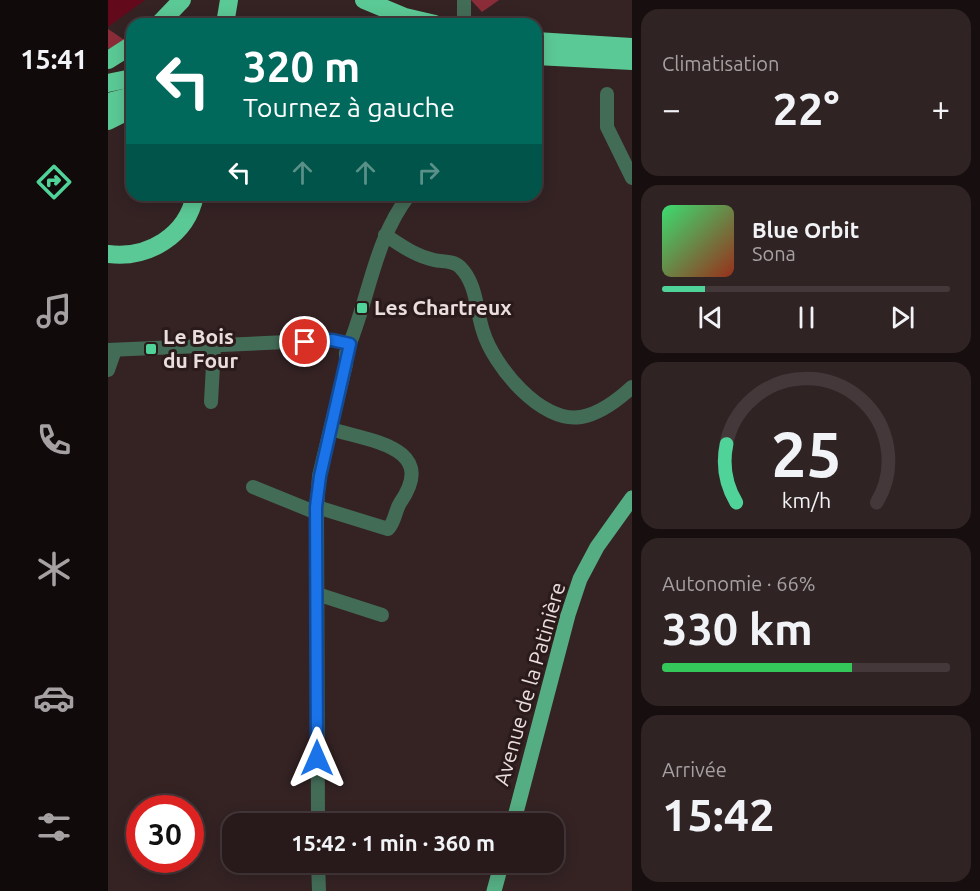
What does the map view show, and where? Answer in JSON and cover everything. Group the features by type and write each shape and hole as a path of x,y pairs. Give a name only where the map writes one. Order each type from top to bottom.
{"highway":[{"path":"165,18 182,0"},
{"path":"226,18 229,0"},
{"path":"364,0 409,18"},
{"path":"542,45 632,47"},
{"path":"542,46 632,61"},
{"path":"108,60 126,49"},
{"path":"108,83 126,79"},
{"path":"108,102 126,98"},
{"path":"108,121 126,112"},
{"path":"108,246 138,246 159,238 178,219 190,201"},
{"path":"108,254 137,254 159,245 184,223 193,201"}],"main road":[{"name":"Avenue de la Patinière","path":"516,813 568,615 580,579 597,547 632,498"},
{"path":"494,891 499,873"}],"street":[{"path":"464,16 465,0"},
{"path":"607,94 607,127 632,178"},
{"path":"318,813 316,510 320,476 350,344 385,235 405,201"},
{"path":"385,235 414,254 459,266 470,281 483,332 496,357 517,388 545,408 579,417 598,411 632,387"},
{"path":"108,370 111,350 332,340 350,344"},
{"path":"211,402 214,347"},
{"path":"253,487 316,510 388,529 411,480 411,465 401,451 331,429"},
{"path":"317,594 382,615"},
{"path":"318,873 319,891"}],"shaded area":[{"path":"108,0 145,0 108,27"},
{"path":"471,0 499,0 482,12"},
{"path":"108,29 126,41 108,49"}],"place":[{"name":"Les Chartreux","path":"362,308"},
{"name":"Le Bois du Four","path":"151,349"}],"route":[{"path":"305,342 332,340 350,344 346,353 346,364 320,476 316,507 317,758"}]}
